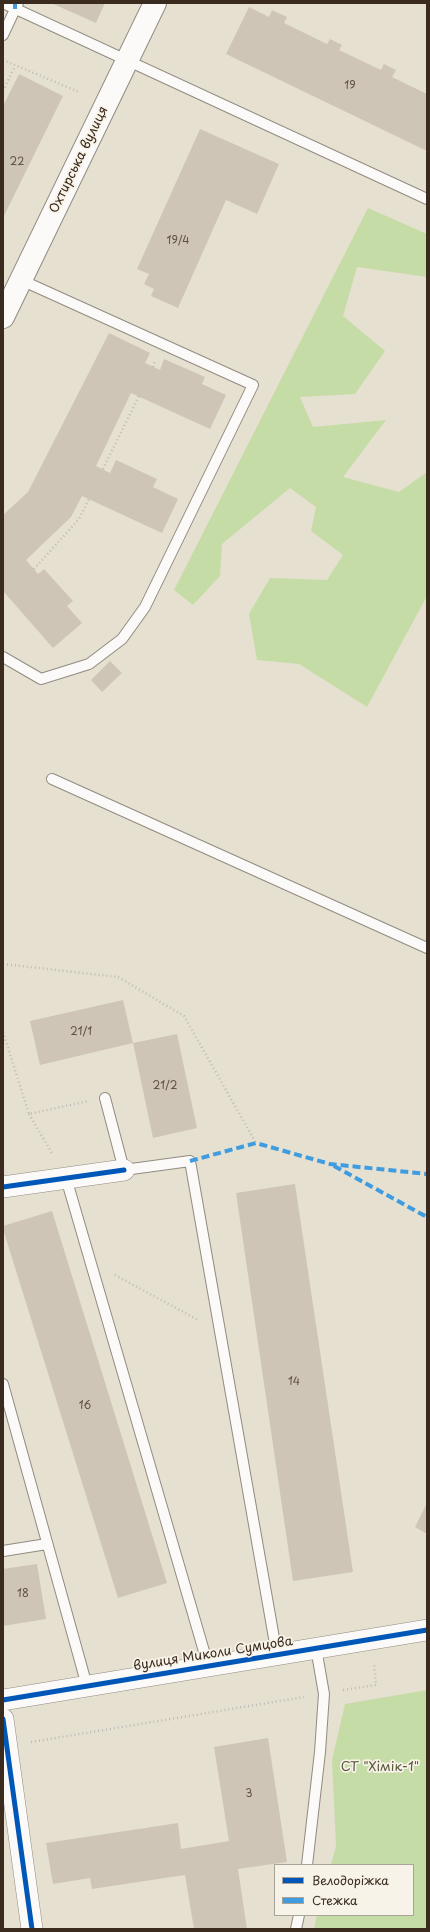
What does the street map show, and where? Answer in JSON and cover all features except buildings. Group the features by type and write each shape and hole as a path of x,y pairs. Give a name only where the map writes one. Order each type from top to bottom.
{"main road":[{"name":"Охтирська вулиця","path":"3,317 155,3"}],"street":[{"path":"3,1187 124,1170"},
{"name":"вулиця Миколи Сумцова","path":"3,1700 427,1630"},
{"path":"3,1719 32,1929"}],"lane":[{"path":"3,3 17,6 127,61 427,199"},
{"path":"3,35 17,6"},
{"path":"3,658 41,678 88,664 122,638 144,607 253,385 21,280"},
{"path":"52,779 427,948"},
{"path":"105,1098 124,1170 190,1161 277,1654"},
{"path":"66,1178 208,1665"},
{"path":"3,1384 87,1686"},
{"path":"3,1551 47,1544"},
{"path":"307,1864 320,1752 324,1694 316,1648"},
{"path":"296,1929 299,1916"}],"path":[{"path":"3,60 80,92"},
{"path":"3,91 15,66"},
{"path":"103,469 139,396"},
{"path":"34,569 80,520 89,499"},
{"path":"3,964 118,977 184,1016 256,1143"},
{"path":"3,1032 29,1114 66,1178"},
{"path":"29,1114 105,1098"},
{"path":"91,1263 220,1331"},
{"path":"7,1746 376,1685 370,1640"}],"green space":[{"path":"368,208 427,234 427,277 357,267 343,316 385,351 355,394 300,397 313,427 386,420 343,477 399,492 427,472 427,596 367,707 299,664 257,660 249,614 270,578 327,580 343,555 311,531 316,507 290,488 222,544 220,576 193,605 174,590"},
{"name":"СТ \"Хімік-1\"","path":"427,1690 427,1929 314,1929 317,1916 414,1916 414,1864 331,1864 336,1846 332,1760 345,1704"}],"marked path":[{"path":"15,3 15,9"},
{"path":"190,1161 256,1143 330,1164 427,1174"},
{"path":"334,1166 427,1217"}],"cycle path":[{"path":"3,1187 124,1170"},
{"path":"3,1700 427,1630"},
{"path":"3,1719 32,1929"}]}
